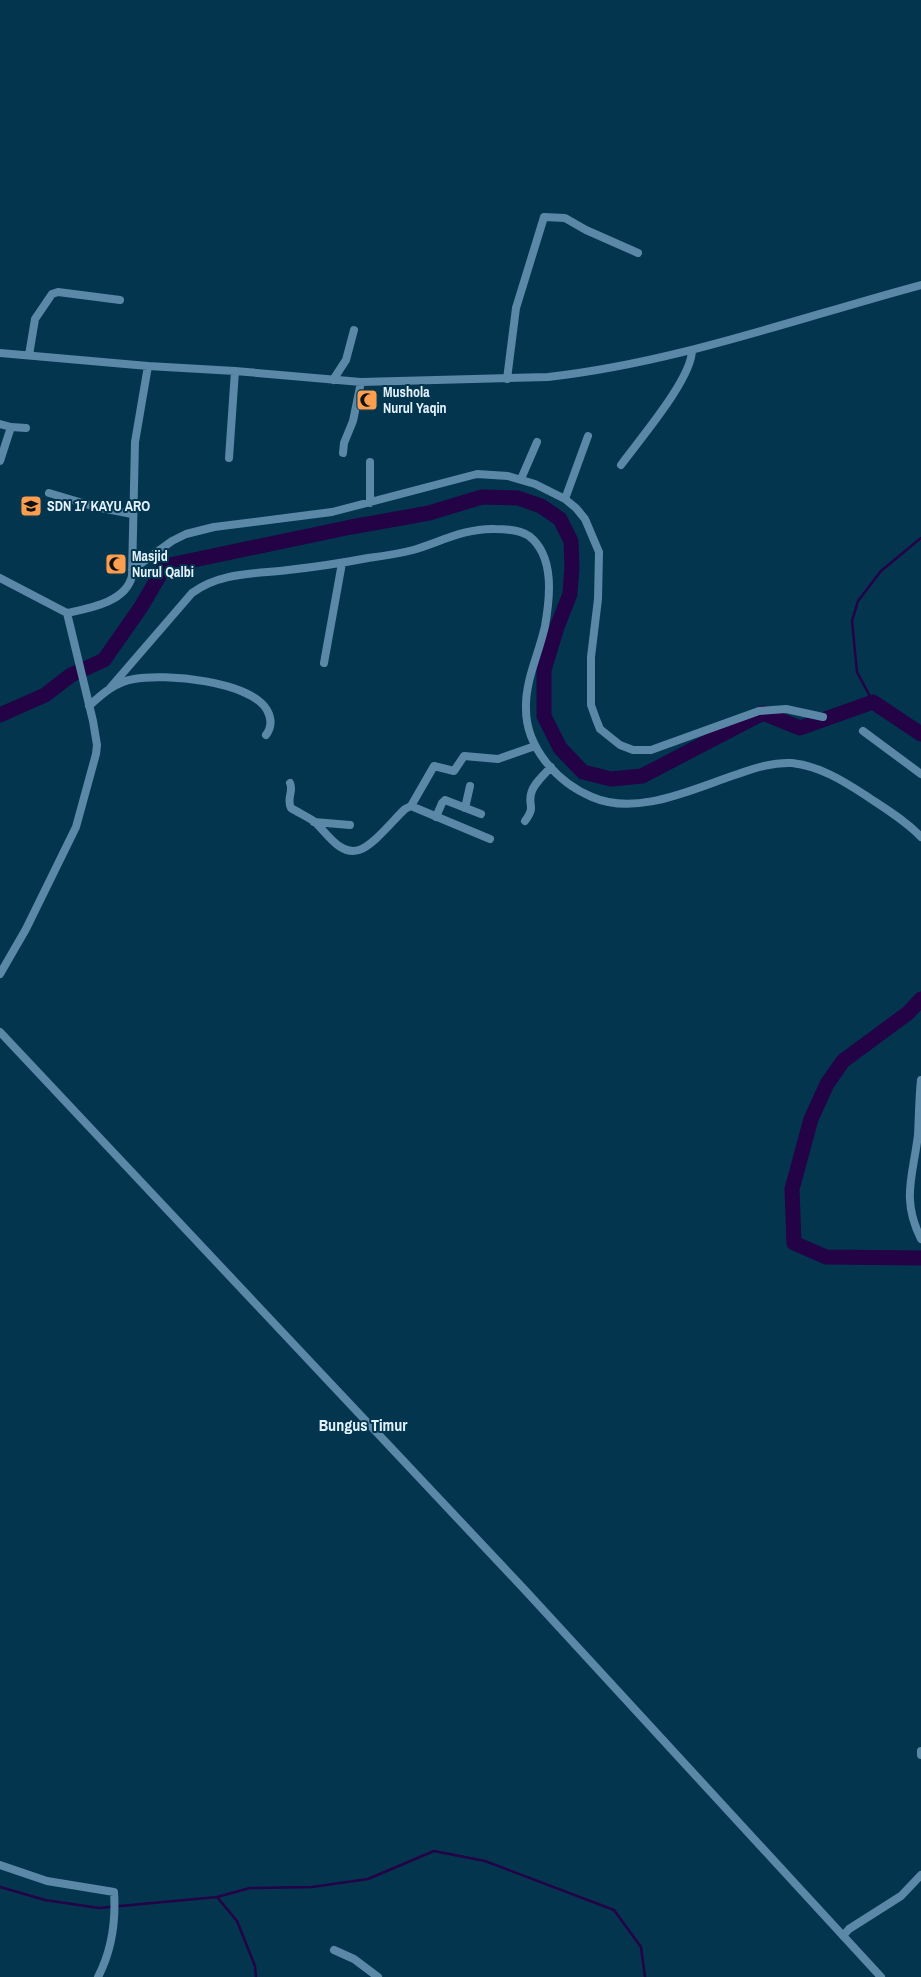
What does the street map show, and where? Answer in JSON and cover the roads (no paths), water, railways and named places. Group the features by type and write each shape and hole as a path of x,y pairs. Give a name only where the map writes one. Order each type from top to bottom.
{"street":[{"path":"508,379 516,308 544,217 562,217 638,253"},
{"path":"0,352 148,366 235,371 361,382 508,379 577,374 692,350 921,285"},
{"path":"29,355 35,319 52,294 58,292 120,300"},
{"path":"333,380 346,360 354,330"},
{"path":"620,466 669,400 690,362 692,350"},
{"path":"0,578 67,613 86,609 121,595 131,584 135,442 148,366"},
{"path":"230,458 235,371"},
{"path":"343,453 344,442 353,421 361,382"},
{"path":"0,424 26,428"},
{"path":"0,461 11,427"},
{"path":"566,497 588,436"},
{"path":"522,478 537,442"},
{"path":"370,462 370,504"},
{"path":"132,570 172,541 186,534 214,527 332,512 370,504 451,479 477,474 522,478 566,497 585,519 599,552 598,599 591,656 591,705 600,729 620,745 633,750 650,750 758,711 774,709 800,711 823,717"},
{"path":"50,493 96,507 132,514"},
{"path":"89,706 110,688 181,605 203,586 217,579 241,574 342,563 414,550 480,529 511,530 528,535 537,545 546,562 548,586 544,628 531,669 526,708 529,730 535,746 550,769 563,780 579,791 595,798 617,803 654,802 757,767 782,763 805,765 832,775 847,784 893,813 921,837"},
{"path":"324,663 342,563"},
{"path":"0,974 26,929 76,827 96,754 97,744 93,721 67,613"},
{"path":"110,688 132,679 166,677 220,684 241,690 254,696 266,708 271,724 266,735"},
{"path":"863,731 921,774"},
{"path":"290,783 292,788 289,800 291,808 314,822 334,842 345,848 358,850 372,842 405,809 411,806 434,766 454,771 464,756 498,759 535,746"},
{"path":"525,821 532,810 531,793 540,778 550,769"},
{"path":"464,808 470,786"},
{"path":"436,817 443,800 481,814"},
{"path":"411,806 490,839"},
{"path":"314,822 350,825"},
{"path":"0,1032 524,1589 881,1977"},
{"path":"921,1080 918,1133 909,1186 912,1220 921,1239"},
{"path":"0,1865 47,1881 114,1892 115,1916 111,1942 98,1977"},
{"path":"843,1936 849,1929 900,1896 913,1885 921,1874"},
{"path":"334,1950 354,1959 378,1977"}],"waterway":[{"path":"0,715 45,695 71,675 104,660 141,607 165,566 351,527 429,513 482,497 518,498 541,506 560,519 571,541 570,594 557,627 544,670 544,716 560,748 583,772 611,779 642,776 763,713 800,728 873,702 921,734"},
{"path":"873,702 857,672 852,621 858,601 881,571 921,538"},
{"path":"921,999 908,1013 843,1061 827,1084 811,1119 792,1189 794,1243 826,1257 921,1258"},
{"path":"0,1887 45,1900 99,1908 217,1897 250,1888 312,1887 368,1879 434,1851 485,1861 614,1910 641,1947 645,1977"},
{"path":"217,1897 237,1921 255,1966 256,1977"}],"place":[{"name":"Mushola Nurul Yaqin","path":"367,400"},
{"name":"SDN 17 KAYU ARO","path":"31,506"},
{"name":"Masjid Nurul Qalbi","path":"116,564"}],"district":[{"name":"Bungus Timur","path":"363,1425"}]}
